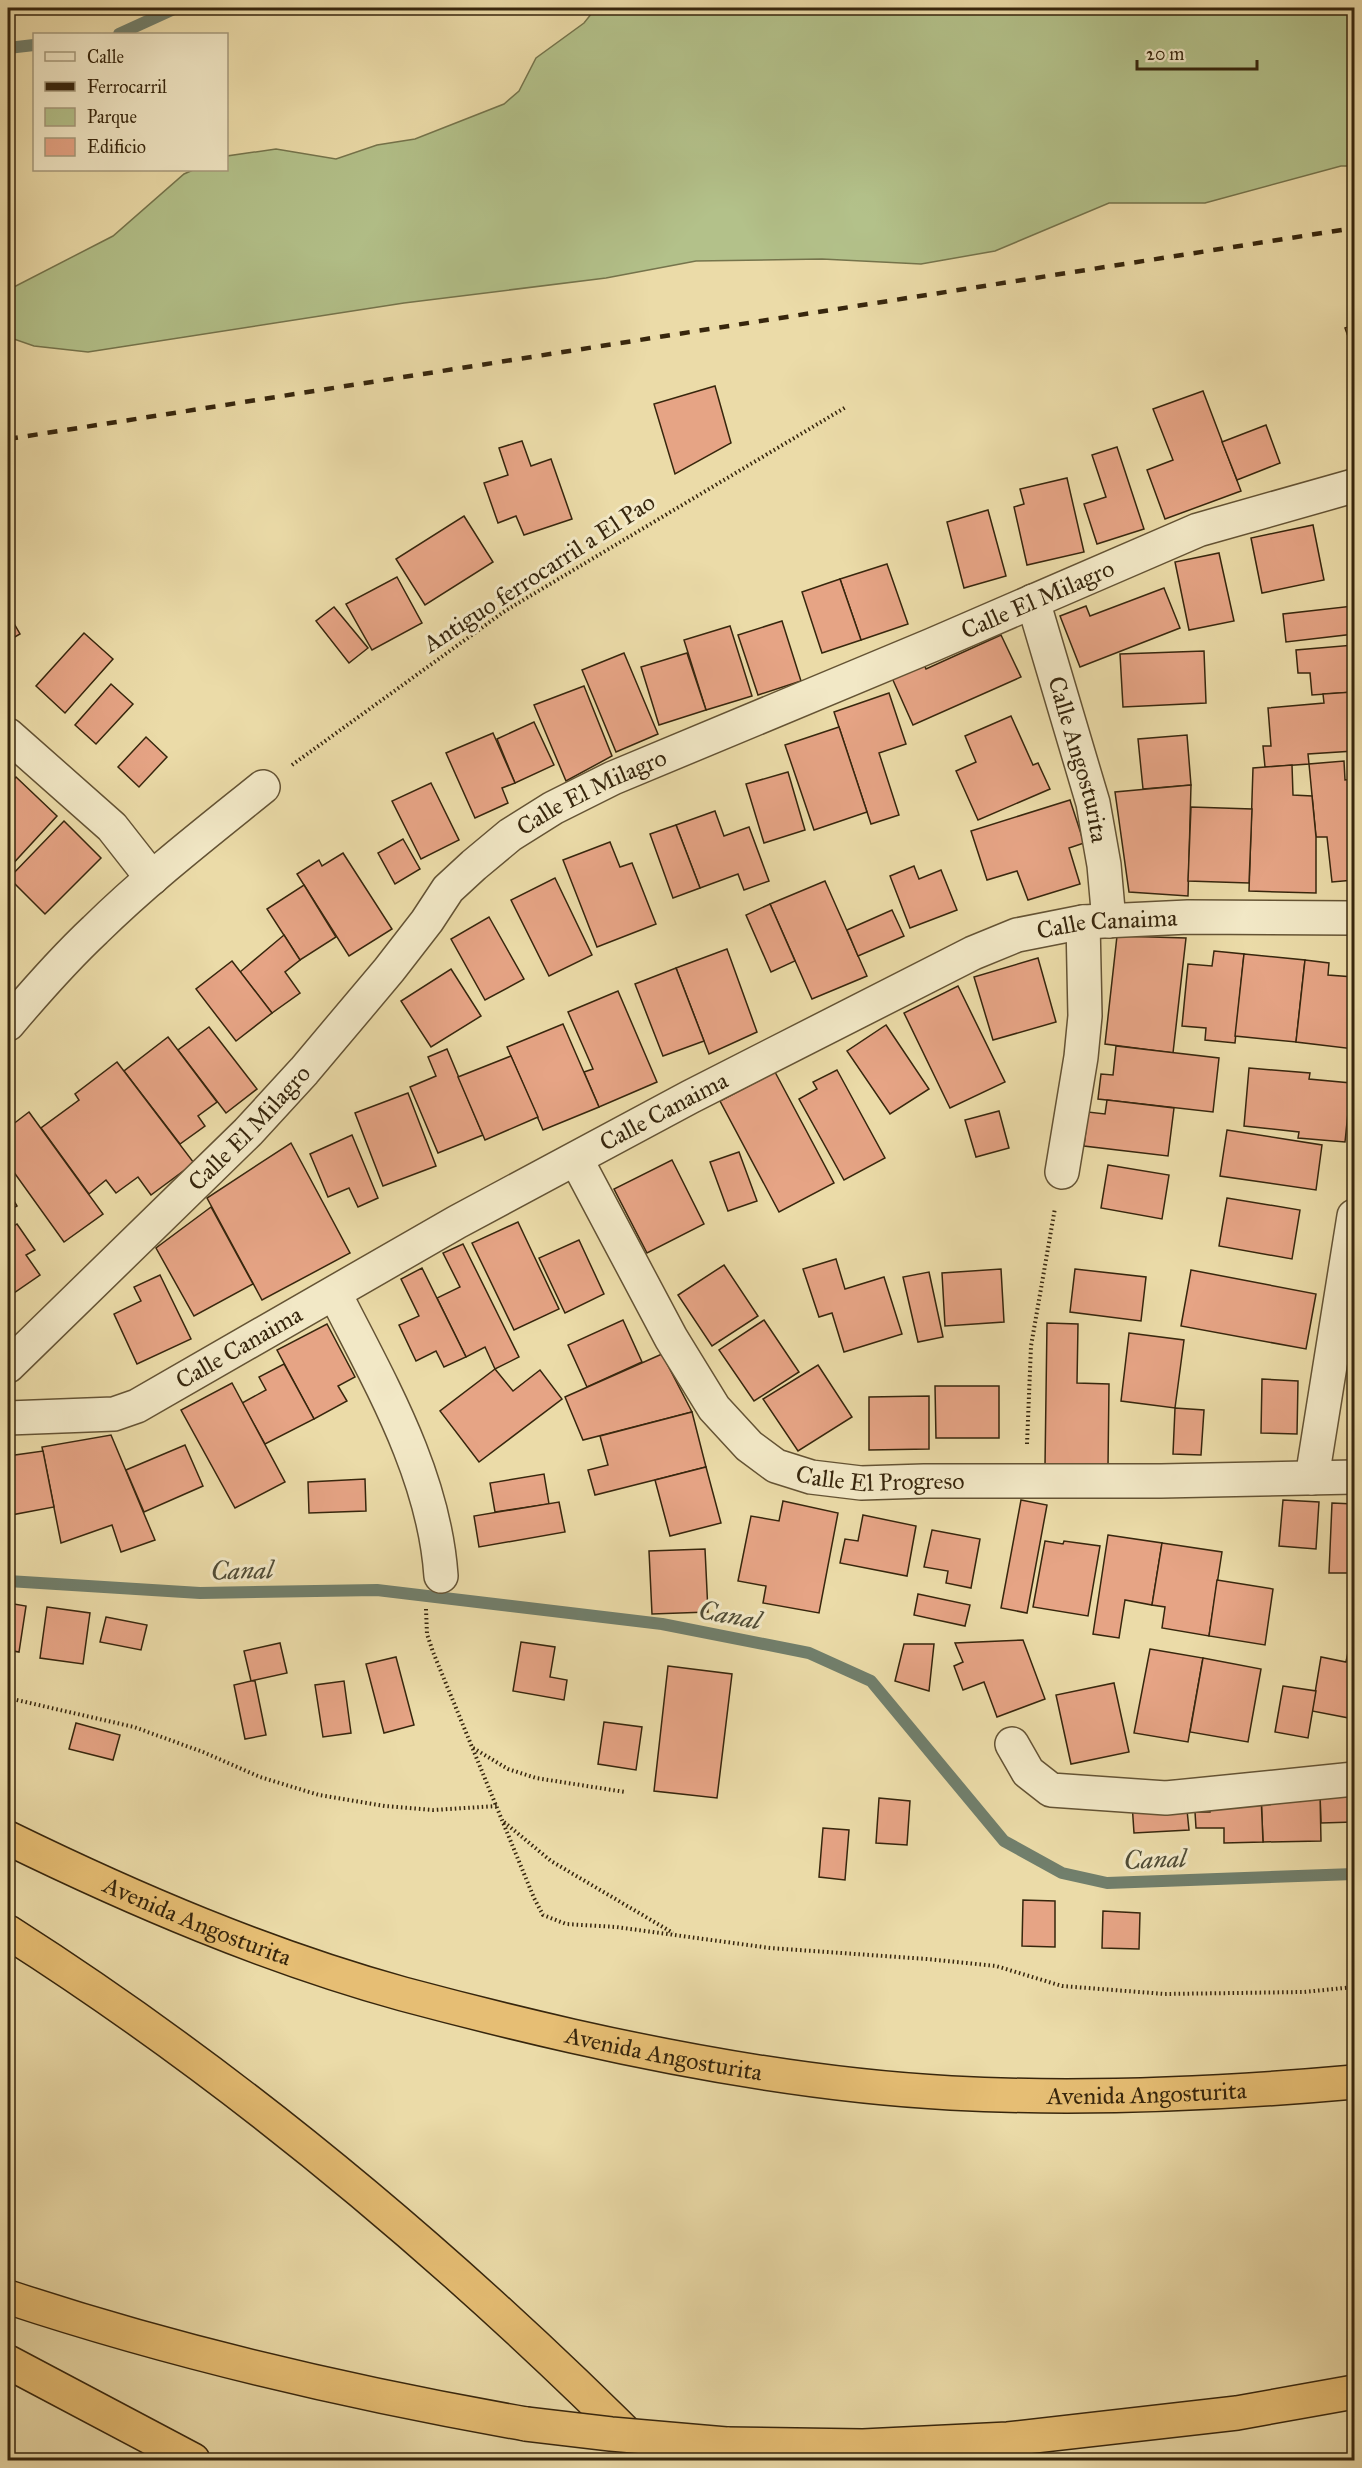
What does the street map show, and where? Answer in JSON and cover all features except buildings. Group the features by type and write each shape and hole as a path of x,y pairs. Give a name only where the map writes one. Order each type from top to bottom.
{"highway":[{"name":"Avenida Angosturita","path":"8,1838 158,1908 282,1955 410,1996 663,2056 814,2080 950,2093 1104,2097 1241,2092 1354,2082"},
{"path":"8,1932 140,2020 291,2134 419,2240 505,2316 653,2460"},
{"path":"8,2297 152,2341 249,2367 410,2403 526,2424 726,2444 863,2446 1008,2439 1237,2413 1354,2392"},
{"path":"8,2362 193,2460"},
{"path":"587,2394 667,2460"}],"street":[{"name":"Calle El Milagro","path":"8,1366 248,1132 304,1071 389,970 427,921 448,889 510,835 553,808 613,778 1198,530 1354,486"},
{"name":"Calle Angosturita","path":"1033,601 1093,803 1104,865 1081,1057 1062,1172"},
{"path":"8,735 112,827 152,878"},
{"path":"8,1024 95,929 152,878 263,787"},
{"name":"Calle Canaima","path":"8,1418 114,1414 137,1406 457,1222 690,1097 973,953 1017,935 1096,922 1188,917 1354,918"},
{"name":"Calle El Progreso","path":"576,1159 671,1338 714,1408 749,1446 776,1466 811,1477 861,1483 1354,1477"},
{"path":"1312,1478 1354,1216"},
{"path":"335,1294 408,1444 437,1532 441,1576"},
{"path":"1012,1744 1028,1772 1051,1790 1166,1797 1354,1779"}],"path":[{"name":"Antiguo ferrocarril a El Pao","path":"263,787 505,611 846,407"},
{"path":"1026,1481 1031,1346 1062,1172"},
{"path":"426,1608 427,1634 534,1898 543,1915 566,1924 616,1926 771,1948 996,1966 1062,1986 1142,1992 1304,1992 1354,1987"},
{"path":"8,1698 134,1727 203,1752 260,1777 319,1795 385,1806 433,1810 497,1806"},
{"path":"473,1748 508,1769 536,1778 625,1792"},
{"path":"503,1822 551,1862 676,1935"}],"green space":[{"path":"596,8 1354,8 1354,166 1341,166 1205,203 1109,203 995,251 921,264 822,259 696,261 606,278 404,303 88,352 34,346 8,337 8,290 113,236 184,174 191,171 228,171 228,156 276,149 336,159 377,145 415,139 504,104 519,91 536,58 584,23"}],"waterway":[{"path":"121,33 176,8"},
{"path":"8,48 33,45"},
{"name":"Canal","path":"8,1581 200,1593 377,1590 662,1624 809,1653 871,1681 1004,1841 1062,1873 1107,1883 1354,1874"}],"railway":[{"path":"8,439 1354,228"}]}
